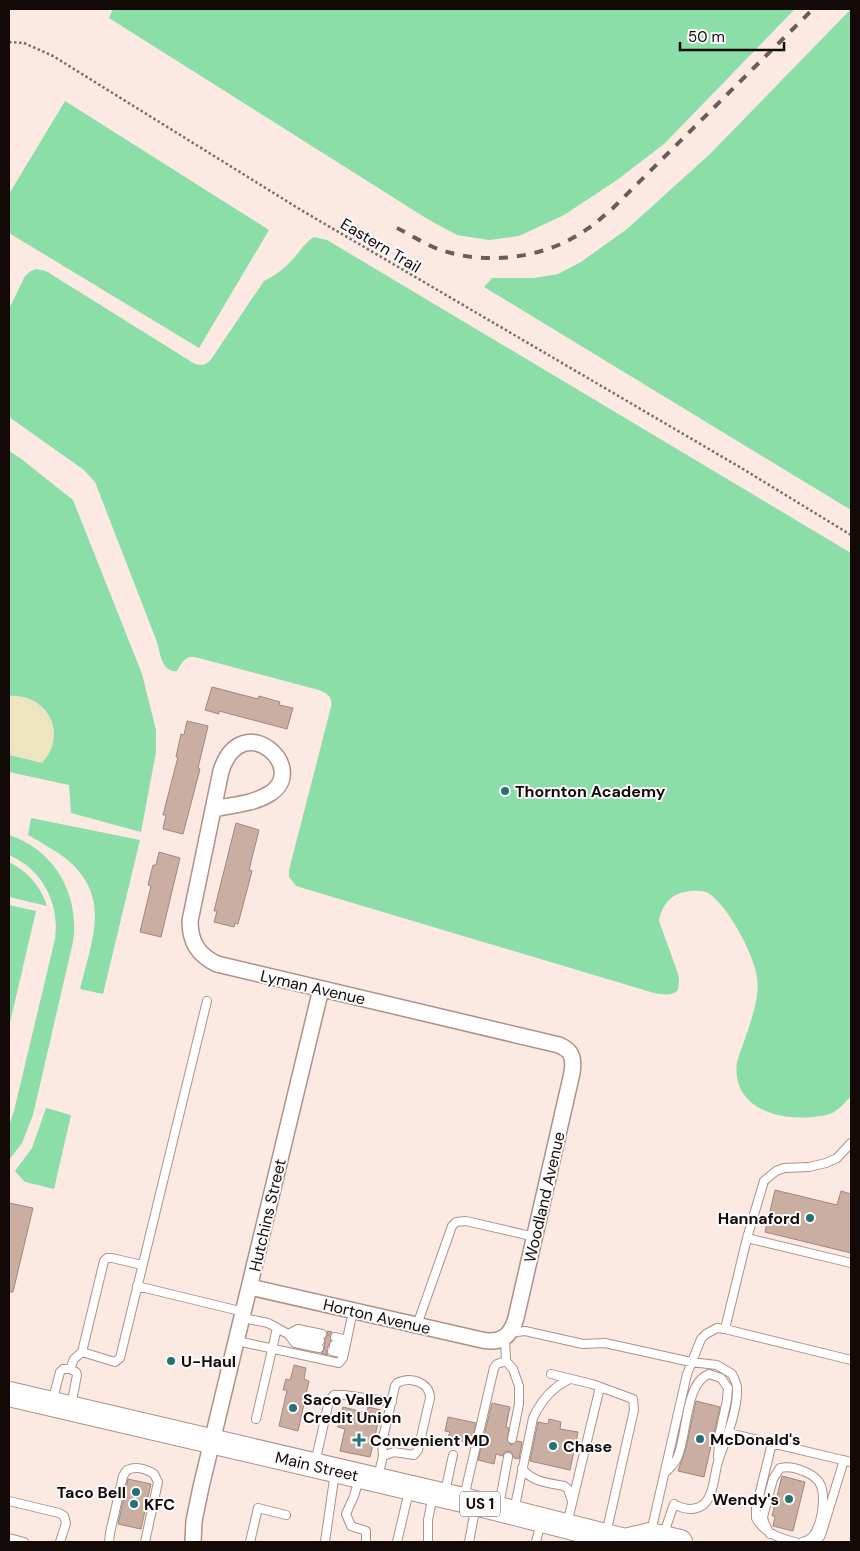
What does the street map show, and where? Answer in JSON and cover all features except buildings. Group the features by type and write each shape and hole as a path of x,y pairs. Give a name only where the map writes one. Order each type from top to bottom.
{"main road":[{"name":"Main Street","path":"9,1394 472,1502 542,1519 576,1530 619,1539 664,1538"}],"street":[{"name":"Lyman Avenue","path":"214,809 258,800 274,791 278,786 282,773 281,765 274,752 266,746 253,742 242,744 231,752 223,764 190,921 191,935 196,947 204,957 217,964 553,1043 567,1048 571,1054"},
{"name":"Hutchins Street","path":"193,1542 194,1521 212,1442 321,988"},
{"name":"Woodland Avenue","path":"507,1336 516,1318 535,1237 572,1072 574,1061 571,1054"},
{"name":"Horton Avenue","path":"250,1287 490,1342 507,1336"}],"lane":[{"path":"82,1352 115,1362 120,1358 207,1001"},
{"path":"725,1330 747,1238 764,1181 784,1168 820,1165 836,1158 851,1143"},
{"path":"417,1326 452,1226 456,1222 466,1221 535,1237"},
{"path":"747,1238 851,1263"},
{"path":"70,1369 74,1359 82,1352 104,1261 112,1258 142,1265"},
{"path":"137,1286 268,1323 288,1334 295,1343 320,1341 298,1329 288,1334"},
{"path":"237,1341 337,1363 341,1362 353,1311"},
{"path":"256,1419 277,1328"},
{"path":"664,1538 665,1473 685,1382 701,1339 706,1334 717,1328 851,1360"},
{"path":"512,1440 519,1386 514,1369 506,1361 507,1336 525,1331 583,1344 605,1343 692,1362 717,1365 732,1374 737,1389 729,1433 718,1462 709,1498 704,1504 689,1510 674,1504 664,1538"},
{"path":"345,1347 334,1344 345,1347"},
{"path":"469,1542 472,1502 494,1368 497,1364 506,1361"},
{"path":"63,1369 70,1369 76,1372 77,1376 61,1406 60,1372 63,1369"},
{"path":"551,1374 600,1386 633,1399 634,1410 619,1539"},
{"path":"665,1473 679,1454 694,1390 700,1379 709,1374 721,1378 728,1388 720,1432 718,1462"},
{"path":"570,1379 562,1382 552,1391 538,1408 532,1424 522,1468 526,1475 564,1486 568,1489 572,1500 576,1530"},
{"path":"366,1542 366,1531 351,1526 346,1514 354,1496 369,1478 383,1456 382,1442 395,1386 401,1380 422,1383 430,1393 422,1436 416,1453 414,1455 394,1452 383,1456"},
{"path":"572,1500 600,1386"},
{"path":"326,1542 325,1468 320,1442 329,1401 334,1395 344,1395 392,1402"},
{"path":"729,1433 848,1461 820,1537 812,1542"},
{"path":"772,1443 755,1514 758,1523 770,1534 795,1542"},
{"path":"453,1455 472,1502"},
{"path":"472,1502 508,1457"},
{"path":"109,1542 123,1476 127,1470 136,1468 147,1470 154,1474 158,1482 145,1542"},
{"path":"428,1542 428,1520 472,1502 522,1468"},
{"path":"770,1534 763,1517 773,1479 780,1468 796,1468 815,1477 819,1481 824,1493 823,1506 817,1528 811,1538 802,1542"},
{"path":"397,1542 409,1487"},
{"path":"9,1501 59,1513 64,1516 66,1523 60,1542"},
{"path":"250,1542 258,1508 286,1515"},
{"path":"536,1542 542,1519"},
{"path":"9,1538 24,1542"}],"path":[{"name":"Eastern Trail","path":"9,42 33,46 53,56 301,210 743,469 851,535"}],"green space":[{"path":"113,9 795,9 664,144 617,180 564,215 519,236 489,240 457,235 429,220 109,18"},
{"path":"851,9 851,510 484,287 492,278 534,278 558,274 581,262 627,229 710,154"},
{"path":"65,101 269,230 199,348 9,233 9,194"},
{"name":"Thornton Academy","path":"314,237 327,240 851,553 851,1096 834,1112 826,1115 798,1118 771,1113 759,1108 741,1090 737,1077 737,1062 757,998 757,978 751,957 739,931 723,908 708,893 693,891 678,894 667,902 661,913 659,921 679,978 678,990 673,994 667,994 654,993 296,886 289,877 289,870 331,707 330,698 319,690 195,657 186,658 177,671 168,669 162,661 157,642 95,482 84,470 9,417 9,309 25,276 31,271 36,269 46,271 195,364 203,365 212,358 264,281 284,268"},
{"path":"9,451 73,500 142,674 156,730 156,752 141,832 71,813 69,785 9,772"},
{"path":"31,818 140,840 103,994 80,989 93,935 95,918 94,902 89,887 79,872 64,857 28,835"},
{"path":"9,835 39,851 61,876 68,891 74,925 73,942 33,1115 22,1143 9,1160 9,1126 55,939 56,926 51,900 39,878 21,861 9,855"},
{"path":"9,862 22,870 32,880 41,892 47,906 9,897"},
{"path":"9,905 36,911 9,1027"},
{"path":"46,1108 71,1115 54,1189 25,1182 15,1171 32,1148"}],"sand":[{"path":"9,696 22,697 34,701 43,708 50,718 54,740 50,752 42,763 9,755"}],"railway":[{"path":"397,228 441,250 478,258 497,258 536,253 571,239 593,225 611,210 813,9"}],"place":[{"name":"Thornton Academy","path":"505,791"},
{"name":"Hannaford","path":"810,1218"},
{"name":"U-Haul","path":"171,1361"},
{"name":"Saco Valley Credit Union","path":"293,1408"},
{"name":"McDonald's","path":"700,1439"},
{"name":"Convenient MD","path":"359,1440"},
{"name":"Chase","path":"553,1446"},
{"name":"Taco Bell","path":"136,1492"},
{"name":"Wendy's","path":"789,1499"},
{"name":"KFC","path":"134,1504"}]}
